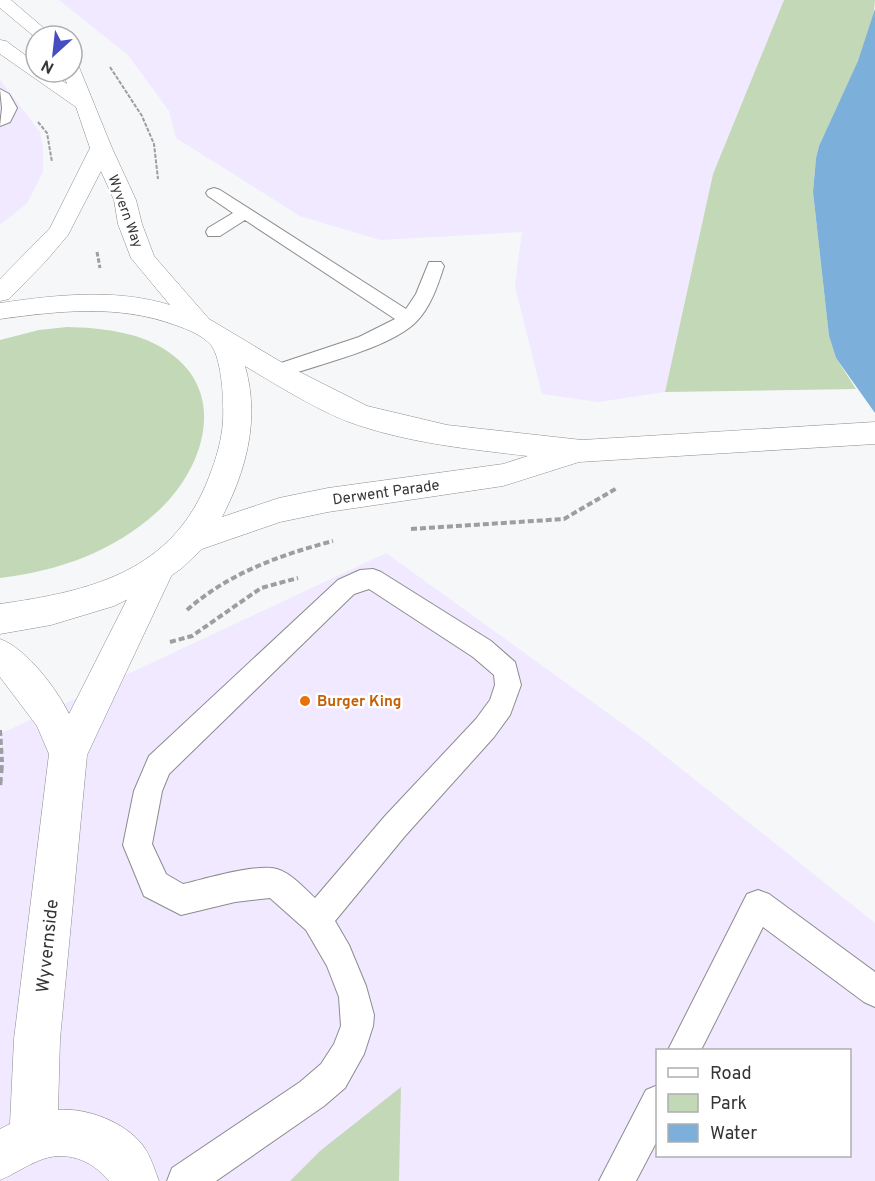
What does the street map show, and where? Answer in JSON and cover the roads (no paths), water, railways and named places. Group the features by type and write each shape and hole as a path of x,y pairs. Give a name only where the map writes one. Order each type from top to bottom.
{"street":[{"path":"1,0 30,24"},
{"path":"0,45 24,63"},
{"path":"54,84 83,103"},
{"name":"Wyvern Way","path":"76,84 101,148 125,201 130,224 143,258 212,333"},
{"name":"Wyvern Way","path":"0,294 60,230 101,148"},
{"path":"0,311 50,304 124,304 159,310 212,333 235,371 239,410 238,434 217,496 191,540 159,568 94,599 41,614 0,619"},
{"name":"Derwent Parade","path":"212,333 276,372 358,414 447,436 595,450 875,433"},
{"name":"Derwent Parade","path":"191,540 279,510 328,500 503,475 595,450"},
{"name":"Wyvernside","path":"16,1147 37,1039 68,754 159,568"},
{"path":"0,654 9,661 50,714 68,754"},
{"path":"16,1147 63,1131 92,1136 116,1151 135,1181"}],"lane":[{"path":"0,93 10,104 10,111 6,119 0,122"},
{"path":"214,193 408,319"},
{"path":"214,232 245,213"},
{"path":"276,372 391,331 408,319 427,293 435,266"},
{"path":"185,1181 312,1094 333,1076 347,1054 357,1026 358,1015 355,997 338,956 318,919 275,883 235,887 181,900 155,885 136,845 148,791 159,765 346,587 360,580 373,579 482,649 506,670 508,685 506,697 485,728 395,826 318,919"},
{"path":"685,1049 758,905 875,991"},
{"path":"617,1181 656,1104"}],"water":[{"path":"875,9 875,413 836,358 829,336 813,192 819,146 858,61"}],"place":[{"name":"Burger King","path":"305,701"}]}
